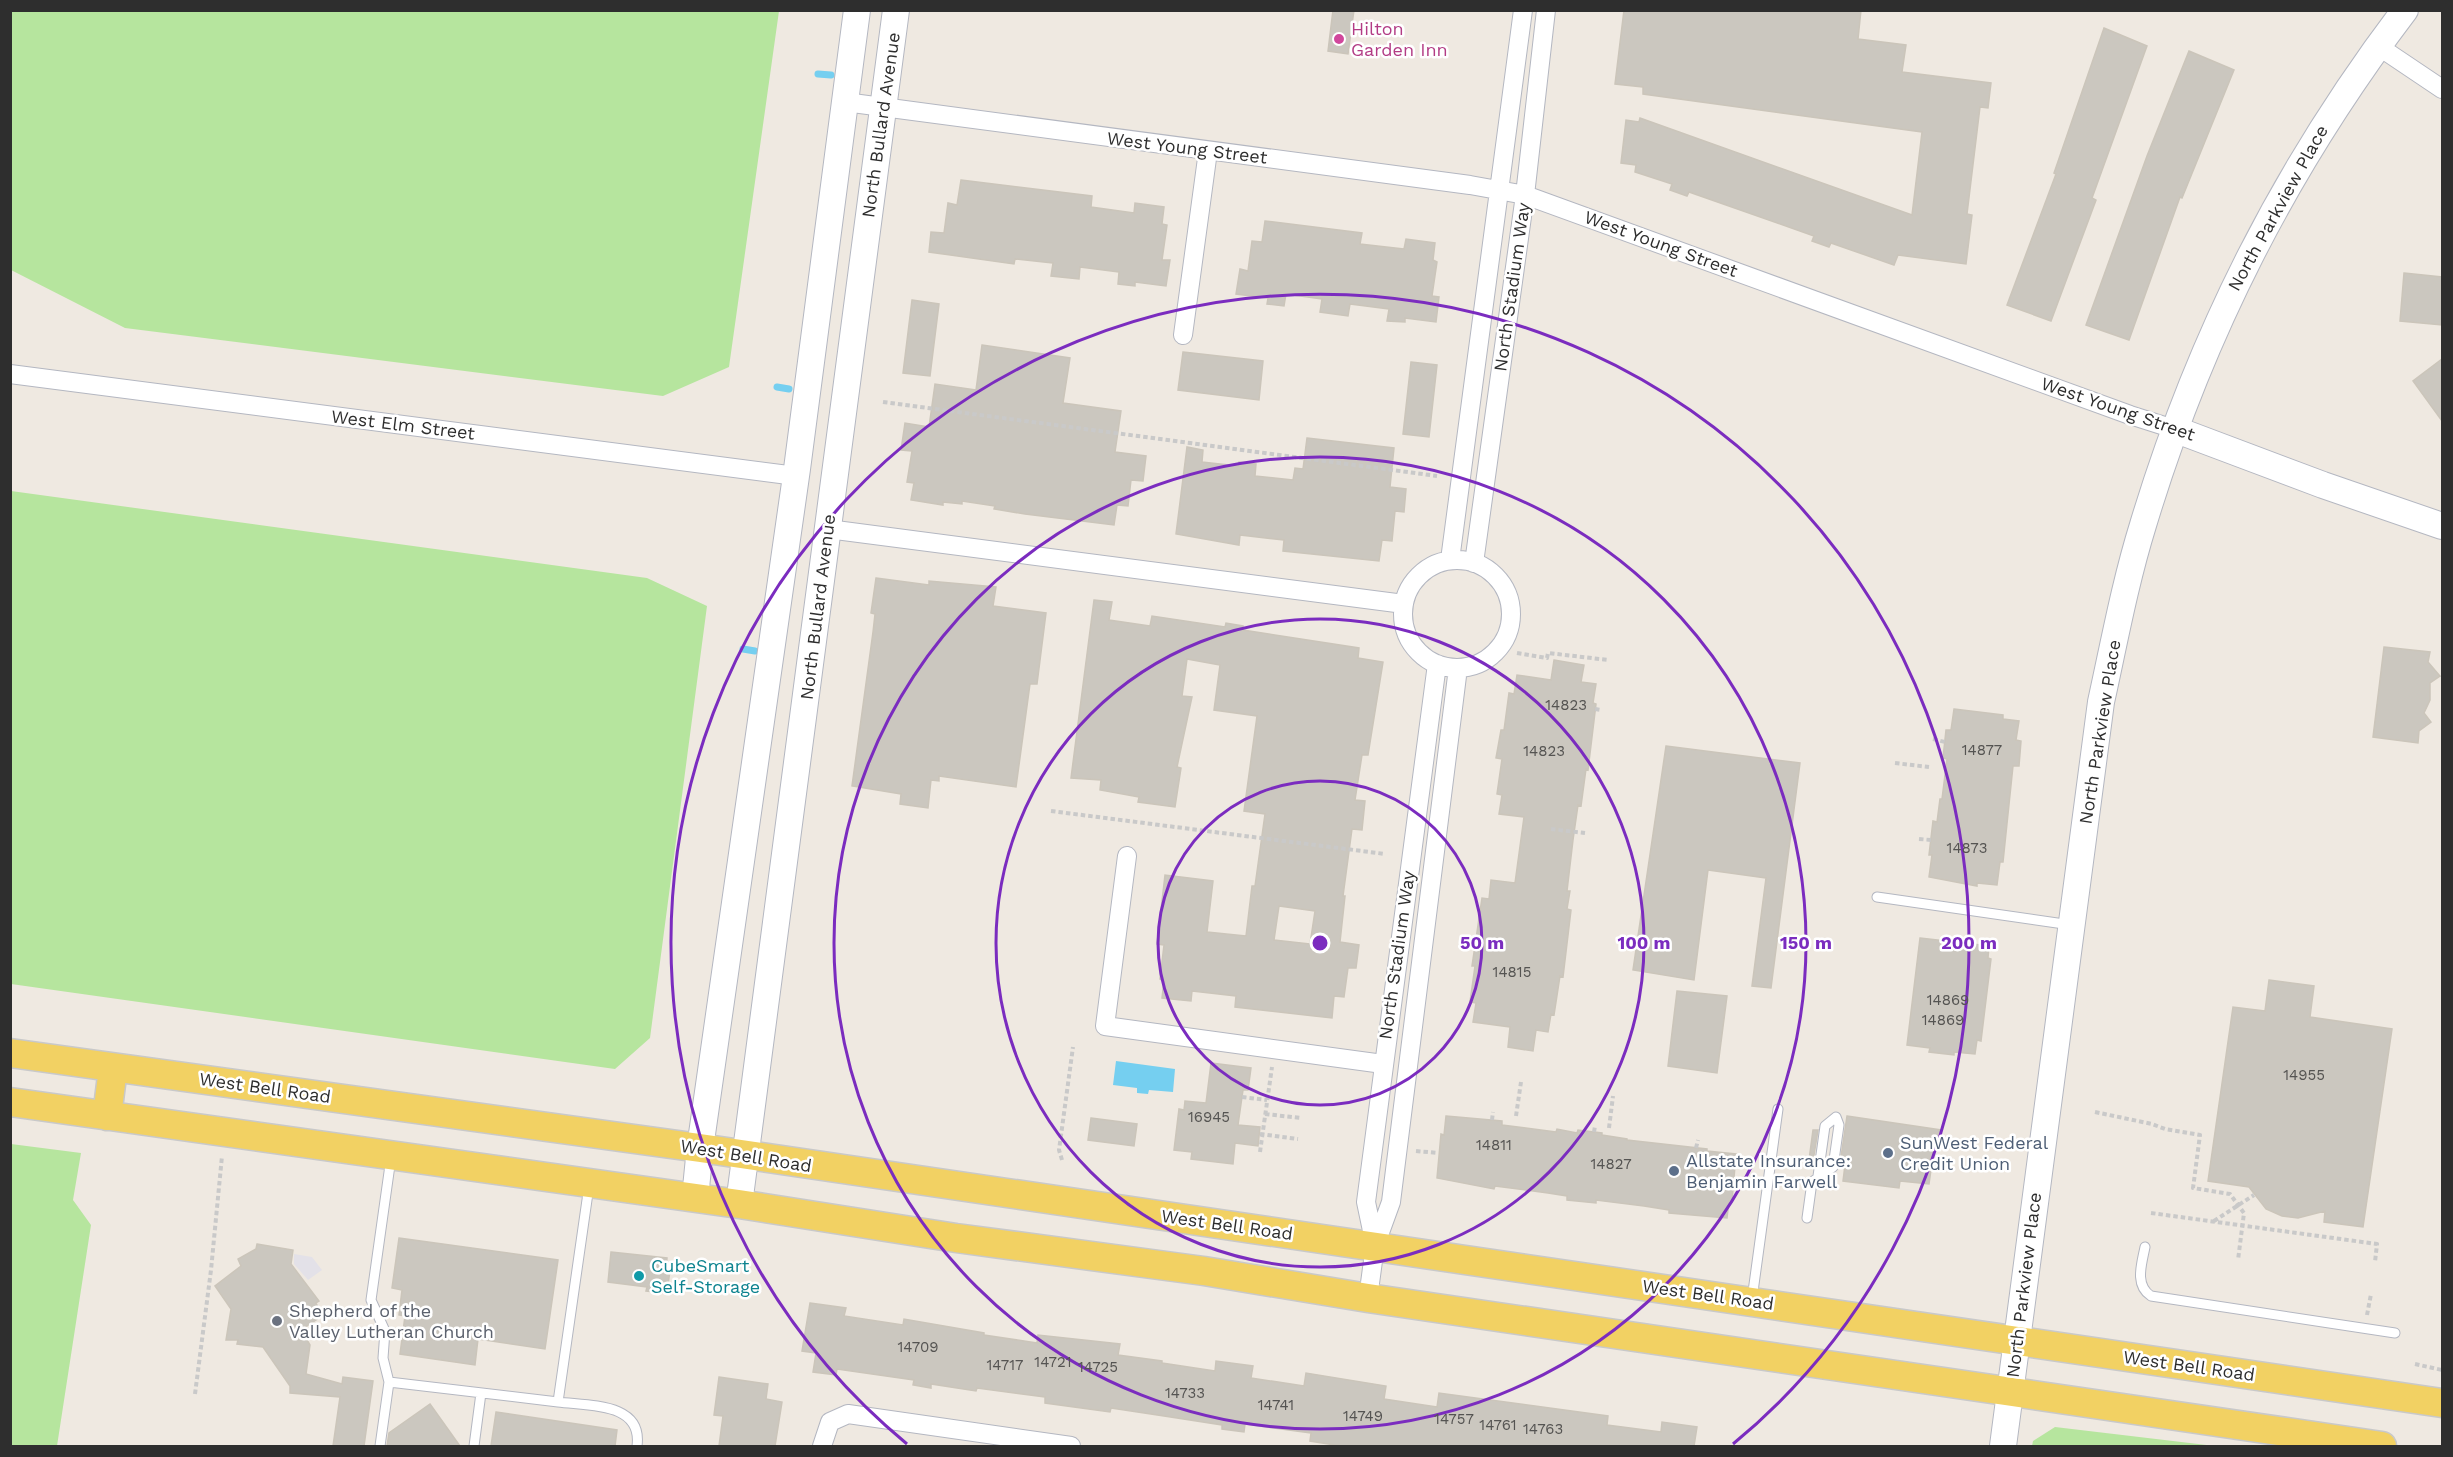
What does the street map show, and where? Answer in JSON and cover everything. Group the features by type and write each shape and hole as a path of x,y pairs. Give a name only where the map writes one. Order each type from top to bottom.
{"main road":[{"name":"North Bullard Avenue","path":"694,1198 699,1148 796,476 857,10"},
{"name":"North Bullard Avenue","path":"739,1204 896,10"},
{"name":"North Parkview Place","path":"2003,1446 2101,702 2133,560 2174,429 2219,318 2251,249 2330,116 2405,10"},
{"name":"West Young Street","path":"2174,429 2323,485 2442,526"},
{"name":"West Bell Road","path":"10,1053 699,1148 2442,1403"},
{"path":"107,1116 113,1068"},
{"path":"10,1102 739,1204 956,1238 1204,1270 1368,1298 2382,1446"}],"street":[{"name":"North Stadium Way","path":"1450,560 1523,10"},
{"name":"North Stadium Way","path":"1474,563 1525,195 1546,10"},
{"path":"2378,46 2442,89"},
{"name":"West Young Street","path":"845,102 1470,184 1525,195 2174,429"},
{"path":"1183,335 1209,151"},
{"name":"West Elm Street","path":"10,374 796,476"},
{"path":"828,529 1404,604"},
{"path":"1450,560 1474,563 1489,571 1501,583 1509,598 1511,615 1509,629 1504,641 1484,660 1458,668 1437,664 1422,655 1410,642 1404,625 1404,604 1408,590 1419,575 1433,565 1450,560"},
{"name":"North Stadium Way","path":"1375,1246 1366,1202 1437,664"},
{"name":"North Stadium Way","path":"1368,1298 1375,1246 1391,1202 1458,668"},
{"path":"1127,856 1105,1026 1383,1064"},
{"path":"822,1446 830,1422 848,1414 1071,1446"}],"lane":[{"path":"1877,897 2073,925"},
{"path":"1752,1301 1778,1109"},
{"path":"1807,1218 1812,1182 1833,1167 1839,1125 1836,1117"},
{"path":"380,1446 389,1382 383,1358 385,1331 371,1300 391,1156"},
{"path":"558,1402 589,1184"},
{"path":"2145,1247 2141,1283 2143,1289 2151,1296 2395,1333"},
{"path":"389,1382 615,1410 628,1416 635,1427 637,1446"},
{"path":"474,1446 481,1393"}],"path":[{"path":"883,402 1437,476"},
{"path":"1517,653 1547,658 1548,653 1608,660"},
{"path":"1595,709 1601,710"},
{"path":"1933,739 1945,742"},
{"path":"1895,763 1929,767"},
{"path":"1051,811 1385,854"},
{"path":"1551,829 1585,833"},
{"path":"1919,839 1931,840"},
{"path":"1062,1160 1059,1150 1072,1047"},
{"path":"1260,1152 1273,1064"},
{"path":"1516,1116 1521,1082"},
{"path":"1609,1128 1613,1096"},
{"path":"1242,1097 1267,1100"},
{"path":"2095,1112 2200,1135 2193,1188 2230,1194 2239,1205 2244,1213 2238,1260"},
{"path":"1492,1120 1493,1113"},
{"path":"1265,1114 1301,1118"},
{"path":"1594,1132 1595,1126"},
{"path":"1261,1134 1298,1139"},
{"path":"1696,1148 1698,1140"},
{"path":"1412,1151 1438,1154"},
{"path":"195,1394 213,1260 222,1156"},
{"path":"2213,1221 2254,1195"},
{"path":"2151,1213 2377,1244 2375,1262"},
{"path":"2366,1322 2371,1294"},
{"path":"2415,1364 2442,1370"}],"shaded area":[{"path":"294,1254 312,1257 322,1270 308,1280 294,1264"}],"green space":[{"path":"10,11 779,11 729,367 663,396 125,328 11,270"},
{"path":"11,491 647,578 707,606 650,1038 615,1069 11,984"},
{"path":"11,1144 81,1153 73,1200 91,1225 57,1446 11,1446"},
{"path":"2055,1427 2215,1446 2032,1446 2033,1441"}],"water":[{"path":"1116,1061 1175,1069 1173,1092 1149,1090 1148,1094 1137,1093 1137,1088 1113,1085"}],"building":[{"name":"Hilton Garden Inn","path":"1333,10 1354,10 1348,54 1328,51"},
{"path":"1624,10 1861,10 1858,39 1906,45 1902,72 1991,83 1988,108 1980,107 1967,214 1972,215 1966,264 1898,255 1894,265 1831,243 1829,247 1812,241 1814,236 1689,192 1687,196 1670,190 1672,184 1635,172 1636,165 1621,163 1626,120 1639,122 1640,118 1912,215 1922,132 1643,94 1643,87 1615,84"},
{"path":"2104,28 2147,46 2092,198 2096,200 2051,321 2007,305 2056,174 2054,173"},
{"path":"2189,51 2234,70 2182,198 2180,197 2129,340 2086,325 2147,156"},
{"path":"961,180 1092,196 1091,207 1134,213 1135,203 1164,207 1162,224 1167,225 1162,260 1170,260 1166,286 1135,282 1135,286 1118,284 1119,272 1080,267 1079,279 1051,276 1053,263 1015,259 1014,264 929,252 931,232 944,233 948,203 957,205"},
{"path":"1265,221 1362,233 1360,244 1404,249 1406,239 1435,243 1433,260 1437,262 1432,296 1439,297 1436,322 1405,318 1405,322 1387,321 1389,309 1350,304 1348,316 1320,312 1322,299 1286,294 1284,306 1267,304 1268,298 1236,294 1240,269 1248,271 1252,241 1262,242"},
{"path":"2404,273 2442,277 2442,325 2400,321"},
{"path":"912,300 939,304 930,376 903,373"},
{"path":"982,345 1070,358 1063,403 1121,411 1115,452 1146,456 1143,481 1131,480 1128,506 1117,505 1114,525 1025,514 962,501 962,504 943,502 943,505 911,500 914,483 907,482 912,451 901,450 905,423 929,427 935,384 976,390"},
{"path":"1183,352 1263,361 1259,400 1178,390"},
{"path":"2442,359 2442,421 2413,381"},
{"path":"1411,362 1437,365 1429,437 1403,434"},
{"path":"1307,438 1394,448 1390,487 1406,489 1404,512 1395,511 1392,541 1382,540 1379,561 1283,551 1284,540 1240,535 1239,545 1176,534 1187,447 1203,450 1202,462 1238,466 1239,462 1256,464 1255,476 1293,480 1295,468 1303,469"},
{"path":"876,578 929,585 929,581 996,587 993,606 1046,613 1037,684 1030,684 1016,787 939,776 939,781 931,780 928,808 900,804 901,794 852,786 873,632 875,614 871,613"},
{"path":"1094,600 1112,602 1109,620 1150,626 1152,616 1225,627 1226,623 1243,626 1243,630 1359,648 1358,658 1383,662 1368,755 1362,755 1355,800 1365,801 1362,830 1352,829 1343,896 1345,896 1340,942 1359,945 1356,968 1348,968 1344,997 1334,996 1332,1018 1235,1007 1236,996 1192,991 1191,1001 1162,998 1164,981 1160,979 1164,945 1157,944 1165,875 1213,881 1207,932 1246,936 1252,886 1255,886 1265,814 1244,811 1257,716 1214,710 1220,665 1187,659 1182,696 1192,697 1177,767 1181,768 1175,807 1138,802 1139,797 1100,790 1101,780 1071,778","holes":["1279,906 1315,911 1310,944 1274,940"]},
{"path":"2384,647 2430,652 2428,662 2440,676 2430,683 2430,700 2424,713 2431,722 2419,731 2418,743 2373,737"},
{"path":"1554,660 1584,665 1581,682 1596,684 1593,703 1596,704 1588,770 1586,769 1581,806 1578,805 1573,840 1567,891 1570,891 1567,909 1571,910 1563,977 1560,976 1554,1015 1551,1014 1548,1032 1536,1030 1533,1051 1508,1047 1510,1027 1473,1022 1476,1003 1470,1002 1475,966 1472,966 1482,898 1489,899 1491,880 1515,883 1524,817 1499,814 1502,795 1497,794 1502,759 1496,758 1501,730 1504,730 1509,693 1514,694 1517,675 1551,680"},
{"path":"1954,709 2003,715 2003,719 2019,721 2016,740 2021,741 2019,766 2013,766 2003,862 2000,862 1997,885 1977,883 1977,886 1929,877 1933,821 1937,822 1947,759 1943,758 1946,730 1951,730"},
{"path":"1666,746 1800,763 1771,988 1752,986 1766,878 1708,870 1694,980 1633,970"},
{"path":"1920,938 1989,946 1988,958 1991,959 1981,1041 1977,1040 1975,1054 1954,1052 1954,1055 1929,1052 1930,1048 1907,1045"},
{"path":"2269,980 2314,986 2310,1017 2392,1029 2363,1227 2324,1222 2325,1211 2298,1218 2282,1216 2266,1209 2249,1187 2208,1181 2233,1007 2265,1011"},
{"path":"1677,991 1727,996 1717,1073 1668,1066"},
{"path":"1211,1063 1251,1068 1248,1090 1243,1090 1238,1125 1260,1127 1258,1146 1235,1143 1233,1164 1191,1159 1192,1152 1174,1150 1179,1109 1184,1110 1185,1101 1206,1103"},
{"path":"1446,1116 1502,1121 1502,1125 1556,1132 1557,1129 1577,1133 1578,1130 1602,1133 1602,1135 1627,1140 1736,1154 1732,1201 1729,1201 1727,1218 1669,1213 1669,1210 1596,1200 1596,1203 1567,1200 1567,1196 1495,1186 1494,1189 1437,1178 1441,1134 1444,1135"},
{"name":"SunWest Federal Credit Union","path":"1847,1116 1941,1130 1938,1149 1934,1148 1929,1184 1900,1181 1899,1188 1843,1181 1845,1165 1840,1164"},
{"path":"1091,1118 1137,1124 1134,1146 1088,1140"},
{"path":"1813,1130 1818,1130 1813,1161 1809,1160"},
{"path":"399,1238 558,1260 545,1349 478,1339 475,1365 400,1354 405,1316 399,1315 402,1290 392,1288"},
{"name":"Shepherd of the Valley Lutheran Church","path":"257,1244 293,1250 291,1264 319,1301 316,1303 322,1316 301,1330 310,1345 306,1374 342,1384 343,1377 373,1381 364,1446 333,1446 340,1397 290,1393 290,1386 263,1347 237,1344 238,1340 226,1340 231,1309 215,1286 241,1266 238,1259 256,1249"},
{"name":"CubeSmart Self-Storage","path":"611,1252 667,1258 666,1270 670,1270 667,1293 646,1291 647,1287 608,1282"},
{"path":"810,1303 846,1308 844,1316 903,1325 904,1319 1037,1343 1038,1335 1120,1344 1118,1355 1215,1371 1216,1361 1253,1366 1251,1378 1304,1386 1306,1373 1386,1386 1384,1399 1437,1407 1439,1393 1608,1416 1607,1425 1661,1432 1662,1422 1697,1427 1694,1446 1341,1446 1310,1441 1311,1433 1245,1424 1244,1432 1222,1429 1222,1425 1111,1408 1110,1412 1045,1403 1045,1397 977,1388 976,1391 931,1384 931,1388 913,1385 914,1380 837,1369 836,1375 813,1372 816,1353 802,1351"},
{"path":"719,1377 768,1384 766,1399 782,1402 775,1446 719,1446 723,1416 714,1415"},
{"path":"430,1404 460,1446 387,1446 389,1433"},
{"path":"496,1412 617,1430 615,1446 491,1446"}],"waterway":[{"path":"818,74 831,75"},
{"path":"777,387 789,389"},
{"path":"743,649 755,651"}],"place":[{"name":"Hilton Garden Inn","path":"1339,39"},
{"name":"SunWest Federal Credit Union","path":"1888,1153"},
{"name":"Allstate Insurance: Benjamin Farwell","path":"1674,1171"},
{"name":"CubeSmart Self-Storage","path":"639,1276"},
{"name":"Shepherd of the Valley Lutheran Church","path":"277,1321"}]}
